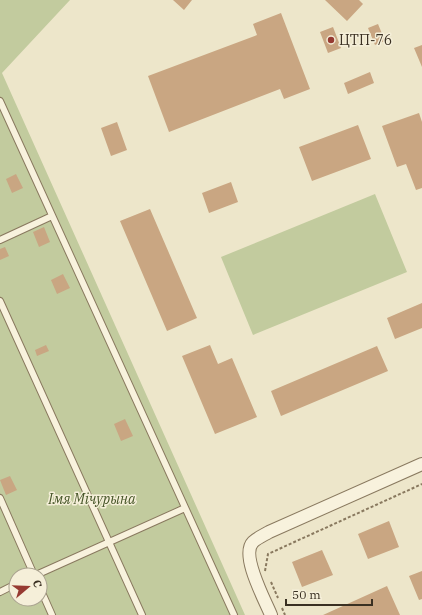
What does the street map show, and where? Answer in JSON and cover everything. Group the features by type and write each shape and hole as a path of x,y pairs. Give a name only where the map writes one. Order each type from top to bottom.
{"street":[{"path":"271,615 251,567 248,552 252,542 269,532 422,464"}],"lane":[{"path":"0,101 234,615"},
{"path":"0,240 52,216"},
{"path":"0,301 142,615"},
{"path":"0,498 31,567"},
{"path":"48,569 185,508"}],"path":[{"path":"285,615 265,571 268,554 422,484"}],"green space":[{"name":"Імя Мічурына","path":"0,0 70,0 2,73 245,615 0,615"},
{"path":"375,194 407,272 253,335 221,257"}],"building":[{"path":"173,0 192,0 184,10"},
{"path":"325,0 359,0 363,4 347,21"},
{"path":"281,13 310,89 284,99 280,89 169,132 148,76 257,35 253,24"},
{"path":"378,24 385,41 375,45 368,28"},
{"name":"ЦТП-76","path":"333,27 341,48 328,53 320,32"},
{"path":"422,45 422,67 414,48"},
{"path":"370,72 374,83 348,94 344,83"},
{"path":"419,113 422,122 422,188 416,190 406,164 397,167 382,126"},
{"path":"117,122 127,150 111,156 101,128"},
{"path":"358,125 371,159 312,181 299,147"},
{"path":"16,174 23,188 12,193 6,179"},
{"path":"231,182 238,202 209,213 202,193"},
{"path":"150,209 197,318 167,331 120,221"},
{"path":"44,227 50,242 39,247 33,232"},
{"path":"5,247 9,256 0,260 0,249"},
{"path":"63,274 70,288 57,294 51,280"},
{"path":"422,303 422,328 395,339 387,318"},
{"path":"46,345 49,351 37,356 35,350"},
{"path":"210,345 218,364 232,358 257,417 215,434 182,356"},
{"path":"377,346 388,371 281,416 271,391"},
{"path":"125,419 133,436 121,441 114,424"},
{"path":"10,476 17,490 6,495 0,480"},
{"path":"389,521 399,547 368,559 358,534"},
{"path":"322,550 333,575 302,587 292,562"},
{"path":"422,571 422,599 419,600 409,576"},
{"path":"387,586 400,615 323,615"}],"place":[{"name":"ЦТП-76","path":"331,40"}]}
